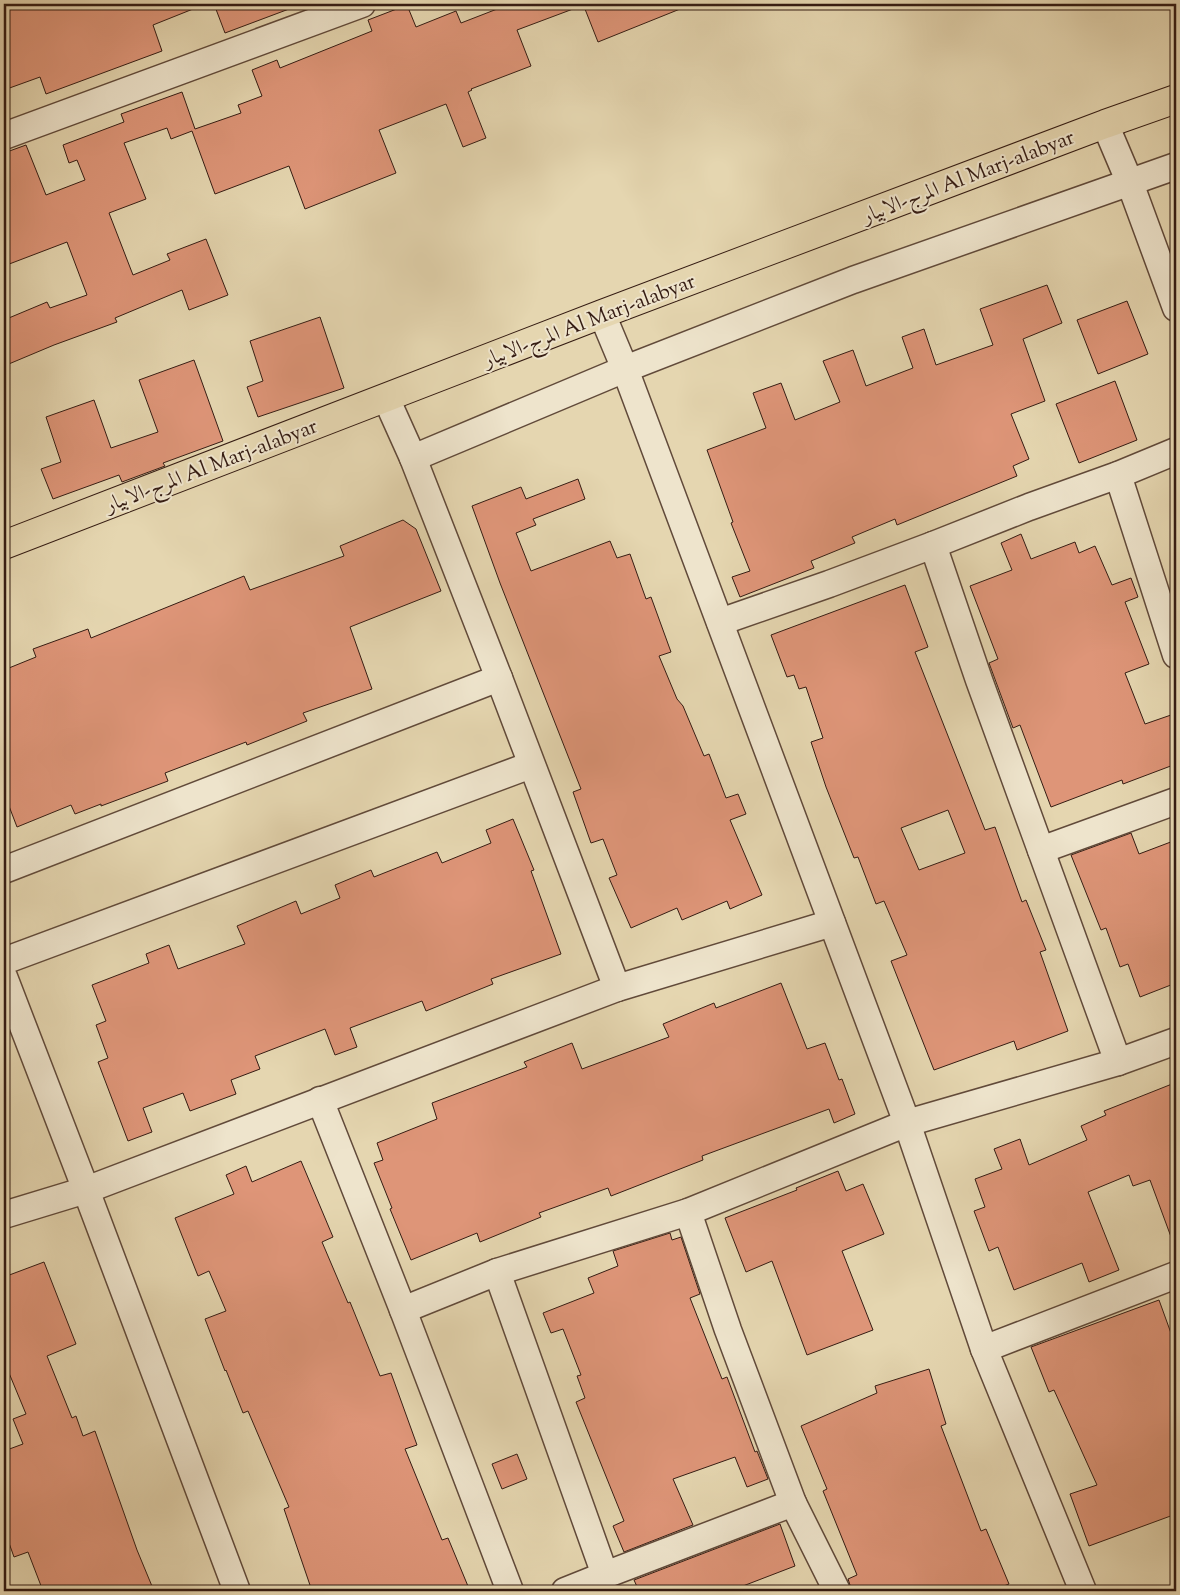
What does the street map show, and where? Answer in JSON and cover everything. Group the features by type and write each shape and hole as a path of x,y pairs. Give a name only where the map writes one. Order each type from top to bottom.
{"main road":[{"name":"المرج-الابيار Al Marj-alabyar","path":"4,545 602,314 1176,99"}],"street":[{"path":"4,136 362,4"},
{"path":"1105,124 1130,183 1176,308"},
{"path":"412,458 625,369 853,280 1176,166"},
{"path":"602,314 625,369 907,1123 984,1349 1083,1591"},
{"path":"386,398 412,458 499,678 617,988"},
{"path":"720,622 838,581 1029,507 1118,475 1176,451"},
{"path":"1118,475 1176,655"},
{"path":"933,545 979,680 1118,1062"},
{"path":"4,870 499,678"},
{"path":"4,961 531,766"},
{"path":"1041,850 1176,801"},
{"path":"4,1215 86,1190 617,988 832,924"},
{"path":"4,977 237,1591"},
{"path":"403,1310 496,1272 688,1212 907,1123 1118,1062 1176,1041"},
{"path":"320,1100 403,1310 510,1591"},
{"path":"688,1212 728,1330 793,1503 837,1591"},
{"path":"496,1272 604,1574"},
{"path":"984,1349 1176,1275"},
{"path":"565,1591 604,1574 793,1503"}],"building":[{"path":"4,4 203,5 153,25 162,51 46,94 40,77 4,90"},
{"path":"214,4 297,4 297,6 225,33"},
{"path":"510,4 581,4 581,6 517,30 531,66 471,89 468,92 486,138 463,147 446,104 379,130 396,173 305,209 289,166 215,194 192,131 171,139 167,128 124,143 146,199 109,213 133,275 170,260 167,254 206,239 228,295 189,310 182,290 115,318 117,322 4,366 4,320 47,302 50,308 87,295 67,242 4,266 4,153 26,145 46,195 85,180 77,160 69,163 63,145 124,122 121,114 182,92 195,129 241,113 238,105 262,96 252,70 277,60 280,68 372,31 368,20 407,5 416,27 456,11 461,23"},
{"path":"583,4 690,4 690,5 598,42"},
{"path":"1047,285 1062,323 1023,339 1045,401 1011,414 1029,459 1013,466 1017,476 897,525 895,519 852,537 855,543 811,561 814,568 740,597 732,577 750,571 731,523 733,522 707,450 766,428 753,393 781,383 795,420 840,402 823,361 853,350 866,386 913,368 902,337 924,329 936,365 993,345 980,309"},
{"path":"1127,301 1148,354 1098,374 1077,320"},
{"path":"320,317 344,388 258,417 247,387 263,381 250,341"},
{"path":"194,360 223,441 163,463 165,466 122,482 119,475 53,499 41,469 61,462 46,417 94,400 111,448 158,432 139,380"},
{"path":"1115,381 1137,440 1079,463 1056,404"},
{"path":"578,479 585,499 533,519 536,525 516,533 531,571 610,541 617,558 630,554 646,599 651,597 671,652 659,656 677,699 683,706 704,756 709,754 726,798 738,794 746,814 730,820 762,895 730,909 727,901 682,920 677,908 631,928 609,878 617,875 603,839 591,843 573,792 581,789 500,583 472,506 521,487 526,499"},
{"path":"403,520 416,529 441,591 350,627 372,689 303,713 307,721 247,745 246,742 165,773 168,781 75,814 71,805 17,827 4,793 4,670 36,657 33,649 88,629 91,638 244,576 250,590 344,556 340,546"},
{"path":"1021,534 1031,559 1075,542 1079,553 1095,546 1112,585 1131,578 1138,597 1125,602 1149,664 1125,673 1145,724 1171,715 1176,729 1176,764 1123,784 1122,780 1051,807 1020,725 1013,728 989,663 998,659 970,586 1012,570 1001,543"},
{"path":"905,585 928,647 915,652 985,830 995,827 1022,902 1026,900 1046,950 1040,952 1068,1031 1017,1050 1014,1041 934,1070 891,961 907,955 884,901 876,904 858,857 854,858 826,787 811,742 823,738 806,687 799,689 794,675 787,677 771,635","holes":["948,810 965,853 919,870 901,828"]},
{"path":"513,819 534,870 531,871 561,954 491,979 493,984 426,1011 422,1001 350,1028 357,1047 335,1055 325,1029 255,1056 260,1069 231,1080 236,1094 190,1111 183,1093 143,1108 152,1132 128,1141 98,1062 108,1058 96,1025 106,1021 92,985 149,963 146,954 169,945 178,969 245,944 237,926 296,901 301,914 340,898 335,885 371,870 374,877 437,852 442,863 491,843 486,830"},
{"path":"1131,833 1139,854 1176,840 1176,983 1140,997 1128,964 1120,967 1106,928 1101,930 1071,855"},
{"path":"781,983 807,1049 825,1043 839,1080 842,1079 855,1114 834,1123 829,1109 702,1156 703,1160 611,1196 608,1188 539,1213 541,1217 480,1242 477,1233 411,1260 374,1163 383,1160 377,1143 437,1119 432,1103 527,1067 524,1062 572,1043 582,1069 669,1037 663,1024 714,1003 716,1008"},
{"path":"1172,1084 1176,1095 1176,1244 1174,1245 1150,1180 1133,1186 1129,1175 1088,1192 1119,1270 1089,1282 1082,1263 1014,1290 998,1247 989,1251 974,1211 985,1207 975,1179 1002,1169 994,1149 1020,1139 1029,1165 1087,1140 1081,1126 1106,1115 1104,1111"},
{"path":"301,1161 333,1237 322,1242 348,1303 350,1302 380,1376 391,1373 417,1445 405,1449 442,1540 448,1538 470,1591 312,1591 284,1509 289,1507 248,1411 243,1413 225,1371 205,1319 226,1311 209,1271 198,1276 175,1218 234,1194 226,1175 246,1166 252,1182"},
{"path":"838,1171 846,1191 863,1184 884,1234 842,1251 873,1330 807,1355 772,1261 746,1272 725,1218 797,1190 796,1188"},
{"path":"670,1233 672,1240 681,1237 700,1294 690,1298 722,1379 727,1377 755,1452 757,1451 768,1479 747,1487 735,1457 673,1479 693,1525 624,1552 613,1526 624,1521 576,1402 585,1398 577,1376 581,1375 563,1329 551,1333 543,1313 594,1293 588,1278 618,1266 613,1251"},
{"path":"44,1262 76,1344 47,1356 72,1418 76,1416 83,1436 95,1431 137,1550 154,1591 43,1591 28,1552 14,1557 4,1529 4,1451 23,1444 13,1419 26,1414 4,1361 4,1277"},
{"path":"1159,1300 1176,1347 1176,1514 1089,1546 1070,1494 1097,1485 1054,1390 1049,1392 1031,1347"},
{"path":"929,1369 946,1424 941,1426 981,1531 986,1529 1009,1584 991,1591 852,1591 848,1579 857,1575 823,1491 827,1489 801,1426 877,1393 875,1386"},
{"path":"517,1454 527,1479 502,1489 492,1464"},
{"path":"780,1524 795,1566 730,1591 639,1591 634,1580"}]}
